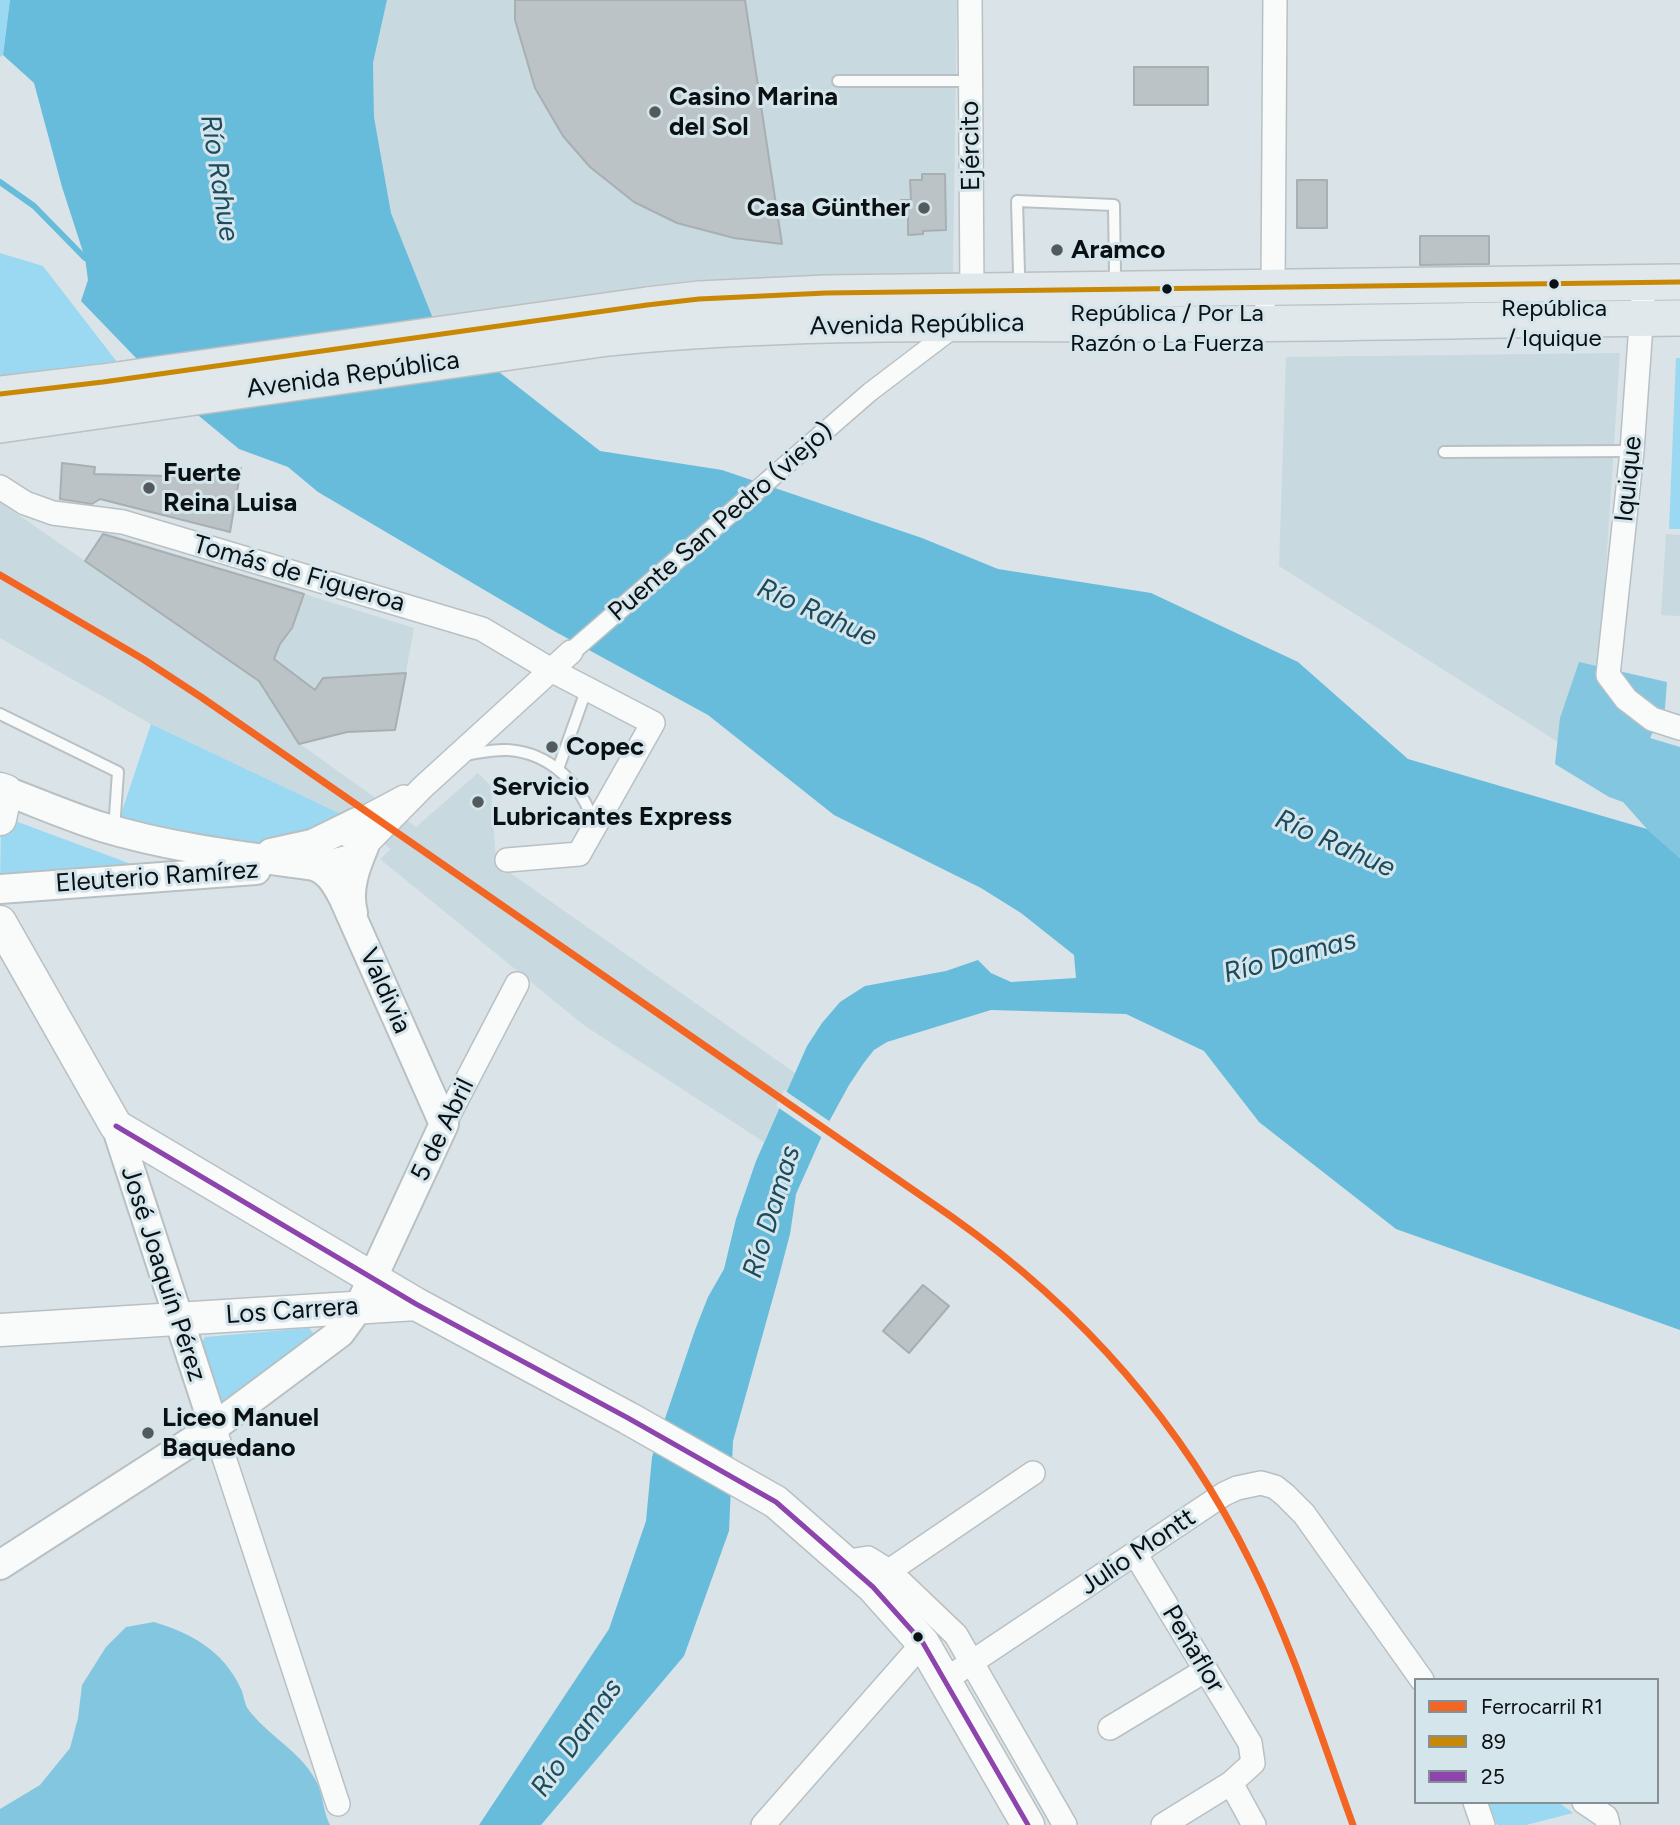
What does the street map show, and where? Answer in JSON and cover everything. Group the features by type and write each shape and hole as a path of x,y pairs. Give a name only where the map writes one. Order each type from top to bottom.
{"main road":[{"name":"Avenida República","path":"0,394 553,332 608,338 704,330 988,295 1124,282 1273,287 1680,282"},
{"name":"Avenida República","path":"988,295 1247,324 1680,318"},
{"name":"Avenida República","path":"0,425 160,402 553,332"},
{"name":"José Joaquín Pérez","path":"0,922 116,1126"},
{"path":"116,1126 416,1304 628,1418 776,1502 873,1587 923,1643 1028,1825"},
{"name":"Los Carrera","path":"0,1330 416,1304"}],"street":[{"name":"Ejército","path":"970,0 970,81 988,295"},
{"path":"1247,324 1273,287 1275,0"},
{"name":"Iquique","path":"1644,283 1632,451 1608,675 1626,699 1652,719 1680,728"},
{"name":"Puente San Pedro (viejo)","path":"571,652 870,392 988,295"},
{"name":"Tomás de Figueroa","path":"0,487 24,503 52,513 123,522 482,629 551,670 653,723 595,827"},
{"path":"2,800 114,830 216,852 314,866 338,846 360,834 423,787 571,652"},
{"path":"507,860 579,854 595,827"},
{"path":"216,852 261,854 295,849 328,838 360,834"},
{"path":"355,923 351,891 360,834"},
{"name":"Eleuterio Ramírez","path":"0,889 314,866"},
{"name":"Valdivia","path":"314,866 329,875 338,887 444,1124"},
{"path":"110,879 152,887 310,878 320,879 338,887"},
{"name":"5 de Abril","path":"0,1565 214,1427 340,1333 359,1307 444,1124 517,984"},
{"name":"José Joaquín Pérez","path":"116,1126 338,1804"},
{"path":"889,1572 1033,1474"},
{"name":"Julio Montt","path":"945,1680 1237,1488 1261,1483 1275,1487 1304,1514 1421,1678"},
{"name":"Peñaflor","path":"1136,1555 1250,1743 1253,1763 1231,1783"},
{"path":"849,1565 855,1560 867,1558 889,1572 956,1635 1065,1825"},
{"path":"763,1825 923,1643"},
{"path":"1110,1728 1206,1670"},
{"path":"1163,1825 1231,1783 1254,1825"},
{"path":"1476,1804 1483,1825"},
{"path":"1587,1804 1606,1817 1608,1825"}],"lane":[{"path":"838,81 970,81"},
{"path":"988,295 1017,201 1114,205 1124,282 1102,274"},
{"path":"988,295 1032,273"},
{"path":"1444,452 1632,451"},
{"path":"558,769 587,688"},
{"path":"0,713 118,772 114,830"},
{"path":"457,756 491,751 519,751 533,755 558,769 569,779 585,801 595,827"}],"shaded area":[{"path":"0,0 10,0 3,55 0,57"},
{"path":"387,0 957,0 953,273 757,286 434,321 391,213 374,117 373,63"},
{"path":"0,253 43,266 117,362 0,377"},
{"path":"1620,353 1593,764 1279,566 1286,357"},
{"path":"1676,358 1680,358 1680,529 1669,529"},
{"path":"0,502 85,561 104,532 414,628 395,730 347,732 300,744 416,827 478,773 491,786 496,863 795,1073 764,1142 585,1026 380,859 391,849 341,814 151,724 0,638"},
{"path":"1666,534 1680,535 1680,616 1661,615"},
{"path":"1579,662 1667,682 1665,708 1650,738 1680,747 1680,858 1647,829 1623,802 1609,797 1555,764 1560,718"},
{"path":"151,724 341,814 319,831 271,844 243,845 118,823"},
{"path":"18,822 131,864 131,874 0,883 1,827"},
{"path":"309,1328 314,1334 307,1344 224,1404 218,1398 199,1346 205,1337"},
{"path":"154,1622 205,1645 225,1664 241,1689 248,1709 300,1759 315,1779 330,1825 0,1825 0,1809 40,1785 70,1748 78,1718 82,1685 106,1647 126,1627"},
{"path":"1489,1804 1561,1804 1573,1813 1526,1825 1497,1825"}],"water":[{"path":"10,0 387,0 373,63 374,117 391,213 434,321 600,451 722,470 922,538 998,569 1151,593 1298,662 1408,759 1647,829 1680,858 1680,1330 1396,1229 1259,1122 1204,1051 1126,1014 991,1010 887,1042 874,1050 849,1085 825,1129 796,1194 790,1234 733,1441 729,1531 684,1656 541,1825 479,1825 609,1629 646,1521 652,1457 695,1330 708,1297 724,1269 736,1219 756,1161 807,1046 822,1023 840,1002 865,986 946,971 978,960 991,973 1011,982 1076,978 1074,955 1021,913 981,888 834,815 708,715 554,631 318,492 288,467 239,449 165,388 81,301 88,280 85,258 62,187 34,83 3,55"}],"pier":[{"path":"784,1090 832,1123 824,1139 776,1106"}],"building":[{"name":"Casino Marina del Sol","path":"515,0 745,0 782,244 734,238 677,223 634,202 590,167 563,136 535,88 515,20"},
{"path":"1134,67 1208,67 1208,105 1134,105"},
{"name":"Casa Günther","path":"922,174 945,174 946,230 908,235 908,216 901,216 901,200 911,200 910,180 922,180"},
{"path":"1297,180 1327,180 1327,228 1297,228"},
{"path":"1420,236 1489,236 1489,264 1420,265"},
{"name":"Fuerte Reina Luisa","path":"62,463 95,467 94,474 206,477 204,468 241,468 230,532 100,499 92,504 60,499"},
{"path":"103,534 304,594 292,628 280,644 274,659 315,690 323,678 406,673 395,730 347,732 299,744 259,681 85,561"},
{"path":"923,1285 949,1306 909,1353 883,1331"}],"waterway":[{"path":"0,182 34,206 85,258"}],"rail line":[{"name":"R1","path":"0,575 143,659 201,697 952,1217 1043,1289 1123,1371 1160,1416 1224,1512 1280,1627 1353,1825"}],"transit line":[{"name":"89","path":"0,394 699,299 826,293 1680,282"},
{"name":"25","path":"116,1126 416,1304 628,1418 776,1502 873,1587 923,1643 1028,1825"}],"place":[{"name":"Casino Marina del Sol","path":"655,112"},
{"name":"Casa Günther","path":"924,208"},
{"name":"Aramco","path":"1057,250"},
{"name":"República / Iquique","path":"1554,284"},
{"name":"República / Por La Razón o La Fuerza","path":"1167,289"},
{"name":"Fuerte Reina Luisa","path":"149,488"},
{"name":"Copec","path":"552,747"},
{"name":"Servicio Lubricantes Express","path":"478,802"},
{"name":"Liceo Manuel Baquedano","path":"148,1433"}],"water label":[{"name":"Río Rahue","path":"219,178"},
{"name":"Río Rahue","path":"817,613"},
{"name":"Río Rahue","path":"1335,844"},
{"name":"Río Damas","path":"1290,957"},
{"name":"Río Damas","path":"772,1212"},
{"name":"Río Damas","path":"577,1738"}]}
